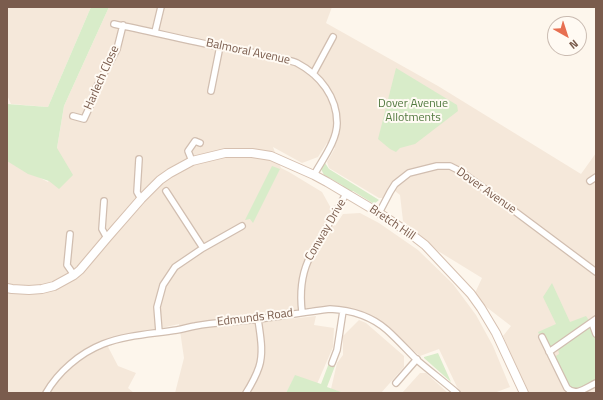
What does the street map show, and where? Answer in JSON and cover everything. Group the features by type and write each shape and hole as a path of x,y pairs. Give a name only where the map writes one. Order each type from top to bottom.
{"street":[{"path":"154,32 161,7"},
{"name":"Balmoral Avenue","path":"114,24 264,54 297,63 313,74 325,86 332,97 337,124 332,144 314,175"},
{"name":"Harlech Close","path":"72,116 84,119 95,90 117,49 123,25"},
{"path":"313,74 333,37"},
{"path":"211,91 220,46"},
{"path":"192,160 188,150 195,141 200,143"},
{"name":"Bretch Hill","path":"7,288 29,290 42,289 54,286 74,275 85,265 141,199 160,180 192,160 225,153 252,153 271,156 314,175 379,213 425,245 471,294 481,308 496,333 524,393"},
{"path":"139,159 136,192 141,199"},
{"name":"Dover Avenue","path":"379,213 395,184 409,173 437,166 450,166 460,171 481,186 596,272"},
{"path":"590,181 596,177"},
{"path":"166,191 202,248"},
{"name":"Conway Drive","path":"302,312 301,302 304,270 346,194"},
{"path":"104,201 102,229 107,238"},
{"path":"158,332 157,307 163,285 175,267 202,248 242,226"},
{"path":"70,234 67,264 74,275"},
{"name":"Edmunds Road","path":"46,393 66,368 78,358 98,346 115,340 194,326 330,309 372,319 457,393"},
{"path":"332,363 337,350 343,311"},
{"path":"246,393 261,362 261,337 258,319"},
{"path":"549,352 594,321 596,334"},
{"path":"542,337 571,392 578,392 596,383"},
{"path":"396,383 417,359"}],"shaded area":[{"path":"7,7 91,7 48,107 11,104 7,95"},
{"path":"109,7 332,7 326,23 438,86 581,174 596,153 596,393 529,393 503,336 511,326 485,306 475,293 482,278 438,251 403,221 400,195 390,187 383,198 379,198 329,168 327,162 335,148 327,143 318,157 302,163 273,147 281,168 322,192 332,210 330,213 335,226 343,214 360,213 379,223 418,250 453,284 476,315 493,346 510,387 494,393 462,393 457,387 439,349 420,356 402,341 392,330 369,314 342,307 314,307 288,311 290,319 316,316 314,325 334,328 333,347 317,384 295,376 286,393 175,393 184,358 179,324 105,341 118,366 136,373 128,388 134,393 7,393 7,160 48,182 57,148 64,106"},
{"path":"359,320 366,323 404,356 404,367 381,393 344,393 331,389 337,363 343,355 343,336"},
{"path":"420,373 426,373 448,393 402,393"}],"green space":[{"path":"91,7 109,7 64,106 57,148 73,175 59,189 49,181 28,174 7,161 7,104 48,107"},
{"name":"Dover Avenue Allotments","path":"396,68 457,105 458,111 415,144 400,148 396,152 378,139"},
{"path":"325,163 329,169 379,200 374,204 353,191 348,191 342,185 324,175 321,169"},
{"path":"272,166 280,169 253,223 250,219 245,220"},
{"path":"552,283 570,322 586,316 590,322 550,347 544,334 540,336 538,332 556,324 543,297"},
{"path":"590,326 596,339 596,379 577,389 570,387 554,357 559,354 558,348"},
{"path":"438,353 451,382 424,358"},
{"path":"329,363 332,363 335,366 327,387 344,393 286,393 295,375 321,384"}]}
